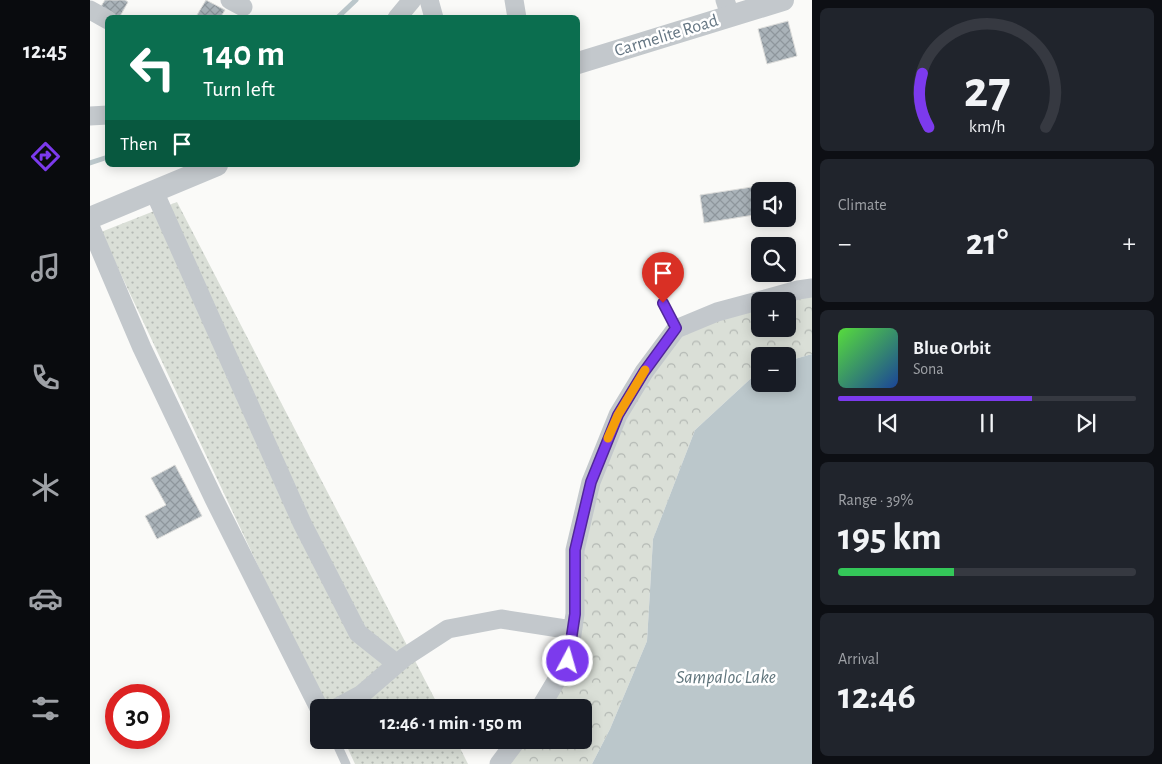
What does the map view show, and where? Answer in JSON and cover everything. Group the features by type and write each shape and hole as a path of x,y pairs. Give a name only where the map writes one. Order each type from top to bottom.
{"street":[{"path":"400,15 412,0"},
{"path":"429,0 433,15"},
{"path":"514,0 516,15"},
{"name":"Carmelite Road","path":"580,62 728,8 783,0"},
{"path":"90,10 105,18"},
{"path":"90,116 105,115"},
{"path":"90,218 211,167"},
{"path":"154,191 302,523 358,633 397,664"},
{"path":"90,226 142,348 218,508 314,699"},
{"path":"545,699 568,661 575,614 575,550 591,482 618,415 644,372 676,328 717,312 812,288"},
{"path":"353,699 362,694 397,664 448,629 501,619 572,630"},
{"path":"499,764 510,749"}],"lane":[{"path":"663,303 676,328"},
{"path":"339,749 346,764"}],"green space":[{"path":"177,202 435,699 324,699 268,587 101,232"},
{"path":"812,291 812,354 796,359 796,347 751,347 751,378 695,430 653,539 647,641 610,729 592,764 499,764 510,749 592,749 592,699 545,699 568,661 591,482 676,329 751,306 751,337 796,337 796,298"},
{"path":"348,749 460,749 468,764 355,764"}],"water":[{"name":"Sampaloc Lake","path":"812,354 812,764 592,764 610,729 647,641 653,539 695,430 751,378 751,392 796,392 796,359"}],"building":[{"path":"105,0 125,0 128,2 121,15 105,15 98,11"},
{"path":"206,0 225,10 222,15 197,15"},
{"path":"788,21 797,56 767,64 758,29"},
{"path":"751,187 751,215 704,223 700,195"},
{"path":"175,465 202,516 157,539 145,516 166,505 151,478"}],"waterway":[{"path":"340,15 356,0"},
{"path":"90,163 105,158"}],"slow traffic":[{"path":"608,438 618,415 645,370"}],"route":[{"path":"568,661 575,614 575,550 591,482 618,415 644,372 676,328 663,303"}]}
